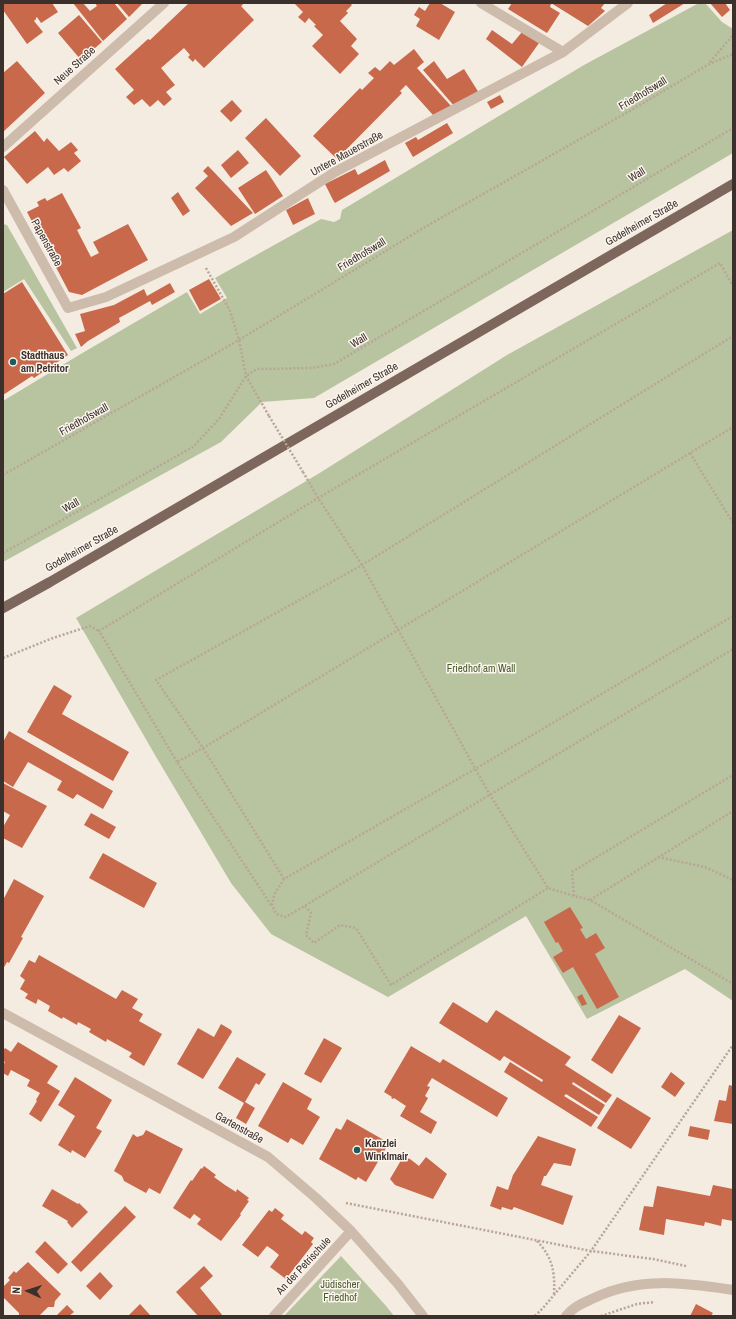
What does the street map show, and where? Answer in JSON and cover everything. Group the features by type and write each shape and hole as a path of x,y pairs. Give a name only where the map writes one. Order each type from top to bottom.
{"main road":[{"name":"Godelheimer Straße","path":"3,608 64,574 733,184"}],"street":[{"name":"Neue Straße","path":"3,147 164,3"},
{"path":"481,3 563,52"},
{"name":"Untere Mauerstraße","path":"68,308 106,297 234,237 335,172 563,52 628,3"},
{"name":"Papenstraße","path":"3,190 68,308"},
{"name":"Gartenstraße","path":"3,1013 268,1158 316,1198 351,1231 398,1284 423,1316"},
{"name":"An der Petrischule","path":"274,1316 351,1231"},
{"path":"566,1316 574,1307 609,1290 644,1283 683,1283 733,1290"}],"path":[{"path":"709,64 733,36"},
{"name":"Friedhofswall","path":"3,475 239,340 425,227 709,64 733,54"},
{"name":"Wall","path":"3,553 193,447 219,419 246,376 257,369 312,368 334,364 733,128"},
{"path":"198,253 230,311 239,340 246,376 318,498 362,565 475,769 548,888 590,900 733,984"},
{"path":"99,631 318,498 720,262 733,286"},
{"path":"284,879 203,748 156,680 362,565 733,336"},
{"path":"177,762 203,748 398,631 733,427"},
{"path":"690,453 733,523"},
{"path":"272,905 274,895 284,879 475,769 733,616"},
{"path":"3,658 53,638 90,626 99,631 177,762 272,905 276,914 286,918 733,649"},
{"path":"574,896 572,872 733,775"},
{"path":"590,900 733,811"},
{"path":"658,857 705,867 733,880"},
{"path":"305,906 310,913 306,935 314,943 340,925 356,928 391,985 548,888"},
{"path":"534,1316 591,1251 733,1045"},
{"path":"316,1198 591,1251 653,1259 690,1267"},
{"path":"536,1240 551,1260 555,1279 554,1295"},
{"path":"601,1316 637,1304 660,1301"}],"green space":[{"path":"699,3 705,3 722,22 733,29 733,153 314,398 262,402 221,442 3,562 3,401 187,292 200,314 227,298 215,278 321,219 334,222 340,219 342,210 584,65"},
{"path":"3,224 7,225 77,348 71,351 24,279 3,292"},
{"name":"Friedhof am Wall","path":"733,230 733,1001 685,969 587,1019 526,916 388,997 271,934 231,883 76,618 318,474 507,355"},
{"name":"Jüdischer Friedhof","path":"341,1256 394,1316 284,1316"}],"building":[{"path":"3,3 52,3 58,12 41,23 37,17 36,18 34,21 43,32 27,44 3,10"},
{"path":"73,3 83,3 90,11 97,6 95,3 114,3 127,19 103,41"},
{"path":"117,3 143,3 129,17"},
{"path":"189,3 241,3 243,5 241,6 254,20 204,68 195,59 193,62 188,57 190,55 184,48 161,68 175,85 166,92 172,99 164,106 158,100 150,107 142,99 134,105 126,97 134,90 115,69 148,39 150,40"},
{"path":"294,3 350,3 352,5 346,11 348,13 340,21 357,39 351,46 359,54 340,74 312,46 323,35 314,26 316,25 309,18 305,23 298,17 303,12"},
{"path":"430,3 440,3 455,12 439,40 416,26 420,19 414,15 419,7 425,11"},
{"path":"512,3 549,3 551,4 550,7 560,13 547,33 508,9"},
{"path":"551,3 605,3 601,8 605,11 588,26"},
{"path":"667,3 685,3 653,23 649,15"},
{"path":"710,3 725,3 730,10 722,17"},
{"path":"79,15 102,42 81,60 58,33"},
{"path":"492,30 512,44 522,32 539,43 522,67 486,39"},
{"path":"414,49 424,62 417,68 451,106 433,115 406,85 400,91 402,93 337,159 313,136 360,88 362,90 374,78 368,73 375,67 380,71 390,61 394,65"},
{"path":"17,61 45,93 3,132 3,73"},
{"path":"434,61 447,79 464,69 479,93 455,107 423,70"},
{"path":"500,95 504,102 491,109 487,102"},
{"path":"232,100 242,111 231,122 220,111"},
{"path":"266,118 301,156 280,176 245,138"},
{"path":"447,123 453,133 413,157 405,143 416,137 418,140"},
{"path":"35,131 44,142 47,138 59,151 71,142 78,150 74,153 81,161 68,172 64,168 54,175 48,167 27,184 4,157"},
{"path":"238,150 249,163 231,178 221,165"},
{"path":"385,160 390,171 335,203 325,184 355,169 358,175"},
{"path":"208,166 253,213 231,226 195,188 208,176 203,171"},
{"path":"266,170 283,196 255,214 238,188"},
{"path":"178,192 190,211 183,216 171,198"},
{"path":"62,193 81,228 77,230 91,257 99,253 93,242 128,224 148,260 82,295 69,292 27,212 39,206 37,202 45,198 47,201"},
{"path":"308,198 315,214 293,225 286,210"},
{"path":"209,279 221,299 200,311 189,290"},
{"path":"22,282 68,355 34,378 32,376 3,395 3,294"},
{"path":"170,283 175,292 152,305 150,301 119,318 120,322 88,341 81,347 75,334 85,331 80,314 114,305 144,289 147,296"},
{"path":"54,685 72,696 62,714 129,752 113,781 27,732"},
{"path":"9,731 113,791 103,809 77,794 73,799 57,790 62,781 28,762 13,787 3,781 3,742"},
{"path":"3,783 47,806 22,848 3,838 3,827 10,815 3,811"},
{"path":"91,813 116,827 109,839 84,825"},
{"path":"103,853 157,883 144,908 89,878"},
{"path":"14,879 44,896 21,937 23,938 9,963 7,962 3,969 3,900"},
{"path":"570,907 583,928 580,929 586,939 596,933 605,948 595,954 619,997 597,1009 573,967 563,973 553,957 563,951 558,942 556,943 544,922"},
{"path":"39,955 116,999 122,990 138,999 132,1008 143,1014 139,1021 162,1034 144,1066 129,1057 132,1053 107,1039 106,1042 89,1032 91,1029 78,1022 77,1025 63,1017 62,1019 48,1011 50,1006 38,999 36,1004 25,998 28,994 20,989 25,980 20,976 29,960 35,963"},
{"path":"582,994 587,1004 582,1006 577,997"},
{"path":"453,1002 487,1023 496,1010 571,1057 565,1065 612,1095 606,1103 573,1082 572,1084 605,1105 599,1115 566,1094 564,1096 598,1117 591,1127 504,1072 510,1062 542,1082 543,1080 504,1056 500,1061 439,1023"},
{"path":"619,1015 641,1028 612,1074 591,1060"},
{"path":"221,1024 232,1032 203,1079 177,1064 198,1028 214,1037"},
{"path":"324,1038 342,1048 321,1083 304,1074"},
{"path":"18,1042 58,1066 47,1083 60,1091 41,1122 29,1114 40,1093 27,1086 30,1080 11,1070 8,1076 3,1073 3,1066 5,1062 3,1061 3,1051 5,1048 11,1052"},
{"path":"411,1046 440,1063 443,1059 508,1098 497,1117 432,1078 427,1086 430,1087 425,1096 428,1098 420,1112 437,1122 431,1134 400,1116 406,1106 394,1098 391,1098 392,1097 384,1092"},
{"path":"237,1057 266,1074 259,1085 256,1083 245,1102 255,1108 246,1124 236,1118 244,1103 218,1088"},
{"path":"671,1072 685,1083 675,1097 661,1087"},
{"path":"75,1077 112,1100 96,1128 102,1131 85,1158 72,1150 71,1153 58,1145 75,1116 58,1105"},
{"path":"283,1082 312,1099 307,1109 320,1117 303,1145 291,1138 288,1143 258,1126"},
{"path":"729,1085 733,1086 733,1124 714,1121 719,1100 726,1101"},
{"path":"617,1097 651,1118 631,1149 597,1128"},
{"path":"347,1119 389,1143 366,1182 358,1177 356,1180 319,1159 336,1128 341,1130"},
{"path":"690,1126 710,1130 708,1140 688,1136"},
{"path":"146,1130 183,1149 160,1194 149,1188 146,1193 124,1181 122,1176 114,1171 133,1134 137,1137 143,1135"},
{"path":"538,1136 576,1149 571,1166 554,1163 546,1176 544,1176 541,1185 573,1196 563,1225 514,1207 512,1210 502,1207 501,1210 490,1206 497,1186 508,1190 513,1175"},
{"path":"403,1157 410,1159 419,1166 426,1157 447,1174 433,1199 395,1185 390,1179"},
{"path":"204,1166 216,1175 214,1177 225,1185 236,1192 237,1189 249,1198 247,1200 249,1201 240,1214 241,1215 221,1241 197,1224 201,1219 194,1214 190,1219 173,1208 191,1180 192,1181"},
{"path":"713,1185 733,1189 733,1221 722,1219 721,1226 705,1222 704,1226 666,1219 664,1235 639,1230 644,1206 653,1207 657,1186 710,1196"},
{"path":"52,1189 78,1204 79,1203 88,1212 72,1228 67,1222 68,1221 42,1206"},
{"path":"125,1206 136,1217 81,1272 71,1262"},
{"path":"275,1208 284,1215 281,1219 302,1235 305,1231 314,1238 311,1242 313,1244 286,1279 270,1267 279,1255 273,1250 267,1246 258,1257 242,1245 269,1210 272,1212"},
{"path":"45,1241 68,1264 58,1274 35,1252"},
{"path":"28,1262 61,1294 55,1301 54,1307 48,1307 39,1316 19,1316 19,1313 3,1297 3,1287 10,1280 8,1278 14,1271 16,1273"},
{"path":"204,1266 213,1276 200,1288 223,1316 198,1316 176,1292"},
{"path":"100,1272 113,1286 100,1300 86,1286"},
{"path":"140,1304 150,1315 128,1316"},
{"path":"696,1304 713,1313 711,1316 690,1316"},
{"path":"67,1305 74,1312 69,1316 56,1316"}],"place":[{"name":"Stadthaus am Petritor","path":"13,362"},
{"name":"Kanzlei Winklmair","path":"357,1150"}]}
